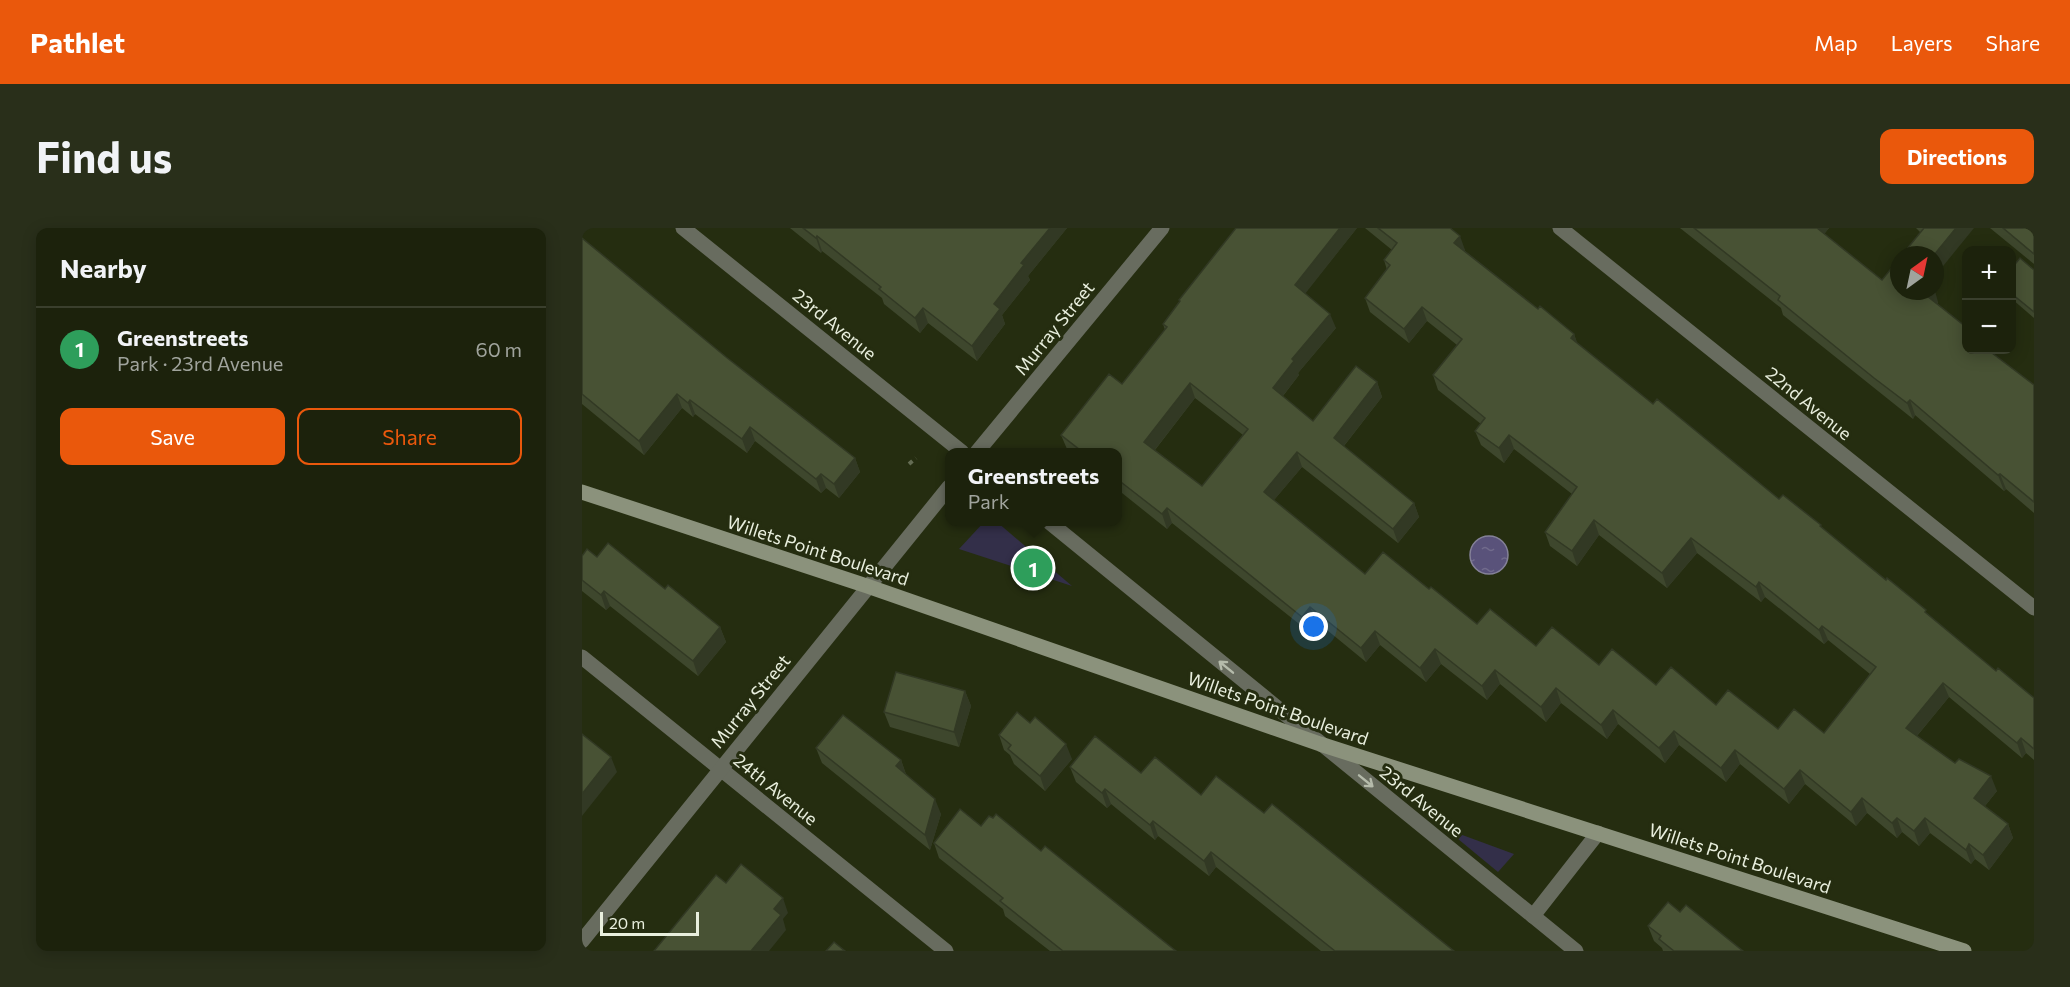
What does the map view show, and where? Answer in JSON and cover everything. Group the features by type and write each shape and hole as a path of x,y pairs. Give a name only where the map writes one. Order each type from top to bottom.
{"street":[{"name":"23rd Avenue","path":"683,228 956,448"},
{"name":"Murray Street","path":"981,448 1162,228"},
{"name":"22nd Avenue","path":"1560,228 2034,608"},
{"name":"Willets Point Boulevard","path":"582,492 867,586 1320,744 1964,951"},
{"name":"Murray Street","path":"582,941 945,492"},
{"name":"23rd Avenue","path":"1054,526 1576,951"},
{"name":"24th Avenue","path":"582,657 946,951"},
{"path":"1533,916 1598,833"}],"path":[{"path":"909,464 916,458"}],"shaded area":[{"path":"980,526 1002,526 1072,586 959,549"},
{"path":"1446,829 1514,854 1498,872"}],"water":[{"path":"1489,536 1502,542 1508,555 1502,568 1489,574 1476,568 1470,555 1476,542"}],"building":[{"path":"803,228 1050,228 1021,263 1024,265 994,304 1000,309 972,346 923,308 915,318 879,289 881,287 817,236 816,238"},
{"path":"1236,228 1340,228 1295,285 1330,314 1292,359 1294,361 1273,388 1313,421 1356,366 1377,382 1334,438 1414,503 1393,529 1297,452 1264,492 1365,574 1383,552 1477,624 1490,609 1536,646 1552,627 1599,665 1612,649 1656,685 1671,667 1716,705 1728,690 1778,729 1794,709 1824,733 1876,667 1822,626 1819,630 1759,582 1756,587 1691,538 1662,573 1594,520 1572,551 1545,532 1577,487 1509,435 1499,448 1475,431 1485,418 1433,375 1462,339 1422,307 1404,329 1365,298 1390,265 1384,260 1397,243 1378,228 1450,228 1460,236 1454,243 1538,309 1540,306 1574,334 1571,338 1653,404 1657,399 1779,499 1783,495 1886,580 1887,578 1914,600 1926,610 1925,612 1996,671 1998,668 2034,698 2034,749 2021,738 2017,743 1943,683 1906,728 1955,763 1959,759 1991,776 1974,798 2008,824 1983,855 1969,844 1966,850 1925,818 1914,831 1897,818 1892,823 1862,798 1851,812 1800,770 1784,789 1735,750 1721,768 1674,731 1659,748 1613,710 1601,725 1556,688 1541,707 1495,670 1482,686 1435,649 1420,668 1375,631 1361,648 1310,607 1302,617 1167,508 1162,514 1122,483 1122,448 1078,448 1061,435 1109,374 1122,384 1167,327 1163,324","holes":["1190,383 1248,429 1202,486 1144,442"]},
{"path":"1694,228 1817,228 1882,280 1890,270 1890,300 1932,300 1962,324 1962,354 1993,354 2034,385 2034,502 2000,474 1998,475 1910,400 1907,403 1874,378 1778,300 1780,296"},
{"path":"1924,228 1956,228 1941,246 1909,246"},
{"path":"2003,228 2034,228 2034,254"},
{"path":"582,238 726,357 855,458 834,484 821,474 816,479 750,427 742,439 690,400 688,403 677,394 639,441 582,394"},
{"path":"2020,258 2034,270 2034,312 2016,297 2016,263"},
{"path":"608,543 665,589 668,585 720,627 693,661 604,591 601,595 582,580 582,556 587,549 597,557"},
{"path":"896,672 965,691 954,732 884,712"},
{"path":"1017,712 1030,723 1035,717 1066,744 1040,776 1008,749 1011,745 999,735"},
{"path":"843,715 901,760 896,766 935,799 925,835 816,748"},
{"path":"582,734 611,757 582,794"},
{"path":"1095,736 1141,773 1155,757 1201,795 1216,776 1264,813 1272,804 1454,951 1335,951 1211,852 1204,861 1153,821 1150,825 1105,789 1102,793 1070,767"},
{"path":"960,809 981,826 989,816 993,818 996,814 1041,851 1045,846 1176,951 1063,951 1000,901 1003,898 934,843"},
{"path":"741,864 783,898 774,909 781,915 751,951 654,951 716,875 726,883"},
{"path":"1668,902 1680,912 1686,905 1743,951 1674,951 1659,939 1661,936 1648,926"},
{"path":"834,942 845,951 826,951"}],"place":[{"name":"Greenstreets","path":"1033,568"}]}
